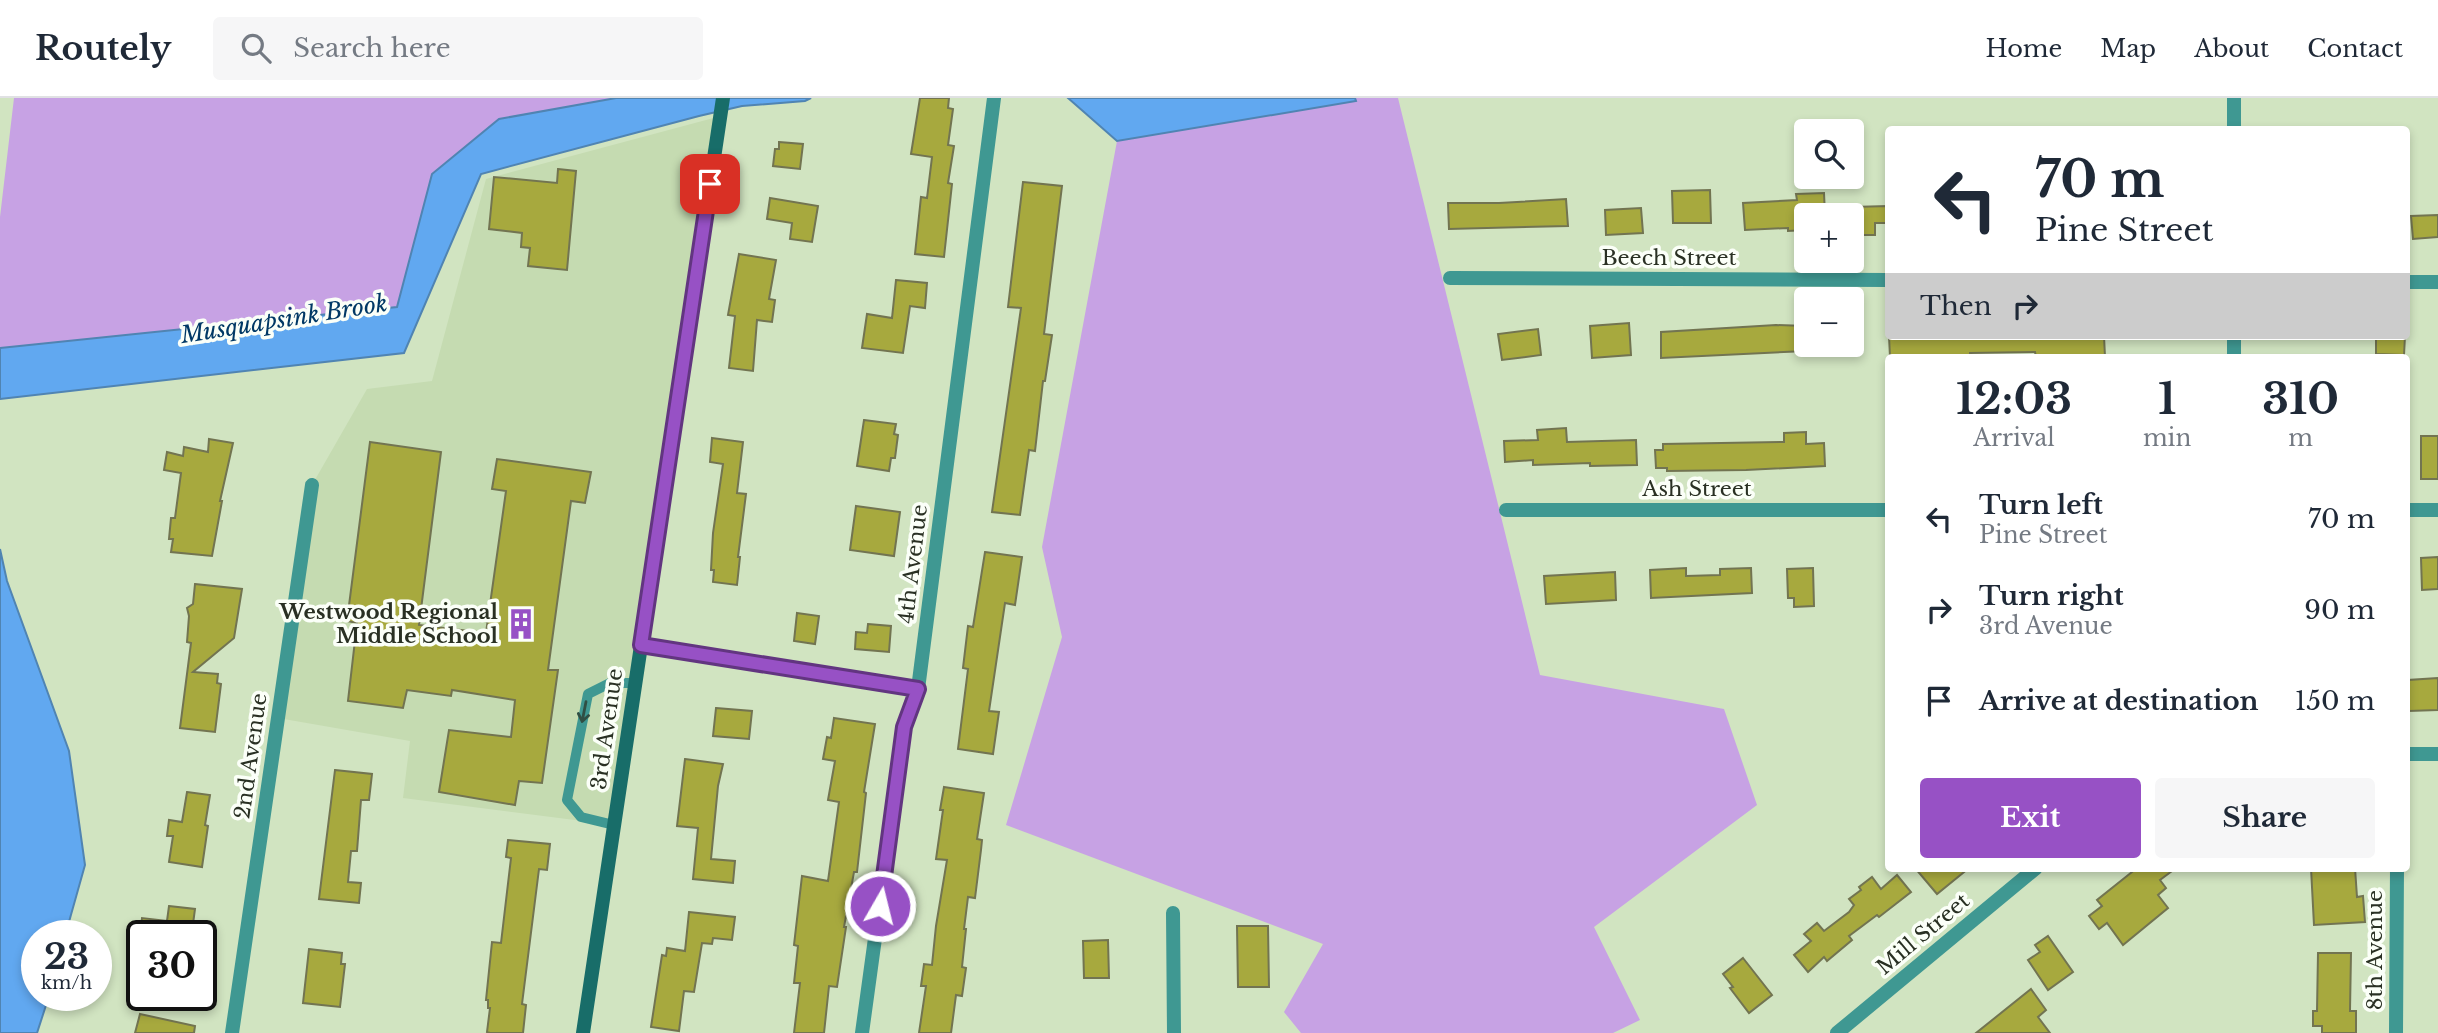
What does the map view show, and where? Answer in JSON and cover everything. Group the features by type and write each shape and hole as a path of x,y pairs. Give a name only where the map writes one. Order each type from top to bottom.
{"main road":[{"name":"3rd Avenue","path":"583,1033 723,98"}],"street":[{"name":"4th Avenue","path":"862,1033 904,727 918,689 994,98"},
{"path":"2234,98 2234,126"},
{"name":"Beech Street","path":"1450,278 1885,280"},
{"path":"2410,282 2438,282"},
{"name":"2nd Avenue","path":"232,1033 312,485"},
{"name":"Ash Street","path":"1506,510 1885,510"},
{"path":"2410,510 2438,510"},
{"path":"641,645 918,689"},
{"path":"2410,754 2438,754"},
{"name":"Mill Street","path":"1837,1033 2031,872"},
{"name":"8th Avenue","path":"2396,1033 2397,872"},
{"path":"1173,913 1174,1033"}],"lane":[{"path":"614,825 581,817 567,800 588,694 610,683 635,683"}],"shaded area":[{"path":"14,98 616,98 499,119 432,174 398,307 0,348 0,217"},
{"path":"1355,98 1398,98 1540,675 1724,709 1757,805 1594,927 1640,1020 1613,1033 1301,1033 1284,1012 1323,944 1006,825 1062,637 1042,547 1117,141 1355,101"},
{"path":"721,116 614,825 403,798 410,741 278,718 312,485 367,389 432,381 486,179"}],"water":[{"name":"Musquapsink Brook","path":"616,98 811,98 805,101 742,106 481,174 404,353 0,399 0,348 397,307 432,174 499,119"},
{"path":"1068,98 1355,98 1356,101 1117,141"},
{"path":"0,549 7,581 69,751 85,865 70,920 21,920 21,1011 44,1011 37,1033 0,1033"}],"building":[{"path":"920,98 949,98 948,108 953,109 948,145 954,146 948,183 952,184 944,257 915,254 921,197 927,198 932,157 911,154"},
{"path":"779,142 803,144 800,169 773,166 775,149 779,149"},
{"path":"558,169 576,171 567,270 528,266 530,248 521,247 522,233 489,229 494,177 557,183"},
{"path":"1023,182 1062,186 1044,334 1052,335 1043,381 1035,451 1029,450 1020,515 992,512 1021,308 1008,307"},
{"path":"1710,190 1711,223 1673,223 1672,191"},
{"path":"1824,193 1824,203 1794,203 1794,231 1788,231 1788,228 1745,230 1743,203 1797,200 1796,194"},
{"path":"770,198 818,206 812,242 790,239 792,223 767,219"},
{"path":"1566,199 1568,226 1449,229 1448,203"},
{"path":"1885,206 1885,223 1875,223 1875,235 1864,235 1864,207"},
{"path":"1641,208 1643,233 1606,235 1605,210"},
{"path":"2438,215 2438,237 2413,239 2411,216"},
{"path":"739,254 776,260 769,299 775,300 772,322 757,320 753,371 729,368 735,316 728,315"},
{"path":"896,280 927,283 925,308 910,306 903,353 862,348 867,314 892,318"},
{"path":"1629,323 1631,355 1592,358 1590,326"},
{"path":"1794,326 1794,352 1661,358 1661,332"},
{"path":"1538,329 1541,355 1502,360 1498,334"},
{"path":"1889,340 2104,340 2105,354 2035,352 1890,354"},
{"path":"2376,340 2405,340 2404,354 2376,354"},
{"path":"864,420 896,424 894,434 898,435 895,458 891,458 889,471 857,466"},
{"path":"1566,428 1567,442 1636,440 1637,465 1533,465 1533,460 1505,462 1504,441 1538,440 1537,430"},
{"path":"1806,432 1806,444 1824,443 1825,466 1667,471 1667,468 1656,468 1655,450 1663,450 1663,444 1784,442 1784,433"},
{"path":"2421,436 2438,436 2438,479 2421,479"},
{"path":"712,438 743,442 737,493 746,494 737,585 713,582 713,533 723,464 710,462"},
{"path":"209,439 233,443 220,501 212,556 171,552 171,518 175,518 181,473 164,470 167,452 183,456 184,447 208,452"},
{"name":"Westwood Regional Middle School","path":"370,442 441,452 419,625 486,633 506,491 492,489 497,459 591,472 585,503 571,501 548,670 558,670 542,783 519,781 515,805 439,792 449,730 511,737 515,700 452,690 451,696 407,690 403,708 348,701 357,623 347,621"},
{"path":"856,506 900,512 894,556 850,550"},
{"path":"985,552 1022,557 1015,605 1005,603 989,711 999,712 993,754 958,749 968,669 963,668 968,626 973,627"},
{"path":"2438,557 2438,589 2422,590 2421,558"},
{"path":"1686,568 1686,576 1720,575 1720,569 1751,568 1752,593 1651,598 1650,570"},
{"path":"1813,568 1814,606 1794,607 1794,598 1788,598 1787,569"},
{"path":"1615,572 1616,600 1546,604 1544,576"},
{"path":"195,584 242,589 234,638 193,672 218,674 217,683 221,684 215,732 180,728 191,643 187,642 187,608 193,604"},
{"path":"797,613 819,616 815,644 794,641"},
{"path":"868,624 891,626 889,652 855,649 856,632 867,633"},
{"path":"2438,678 2438,710 2410,711 2410,680"},
{"path":"716,708 752,711 749,739 713,736"},
{"path":"834,718 875,724 864,792 857,872 854,872 844,927 837,987 829,986 824,1033 794,1033 800,983 794,983 798,946 794,945 802,876 828,881 839,802 828,800 835,761 823,759 827,737 831,738"},
{"path":"685,759 723,764 718,786 711,859 735,861 733,883 693,879 698,828 677,826"},
{"path":"335,770 372,774 369,800 361,800 357,851 351,851 348,882 361,883 359,903 319,899"},
{"path":"944,787 984,793 977,839 982,840 981,850 975,898 968,897 962,967 966,968 962,996 956,995 951,1033 919,1033 926,986 921,986 924,964 932,965 947,860 936,859"},
{"path":"187,792 210,795 202,867 169,862 173,836 167,836 169,820 182,822"},
{"path":"508,840 550,844 547,870 539,869 522,1004 526,1005 523,1033 490,1033 487,1032 490,1008 486,1000 492,942 501,943 511,858 506,857"},
{"path":"1918,872 1964,872 1937,894"},
{"path":"2132,872 2171,872 2160,880 2166,888 2158,895 2168,908 2123,945 2107,923 2099,929 2089,916 2102,906 2097,900"},
{"path":"2311,872 2355,872 2357,897 2363,896 2365,922 2314,925"},
{"path":"1897,875 1911,892 1849,936 1852,940 1827,961 1824,957 1808,972 1794,955 1811,941 1804,934 1817,923 1824,931 1849,912 1854,905 1849,899 1872,877 1881,889"},
{"path":"169,906 195,909 194,920 167,920"},
{"path":"689,912 735,917 732,940 713,938 712,944 702,943 694,992 684,991 679,1031 651,1027 662,955 666,956 667,948 685,951"},
{"path":"1237,926 1268,926 1269,987 1238,987"},
{"path":"2048,936 2073,972 2048,990 2028,960 2040,952 2035,945"},
{"path":"1108,940 1109,978 1084,978 1083,941"},
{"path":"309,949 342,953 341,964 345,964 340,1007 303,1003"},
{"path":"2318,953 2351,953 2350,1011 2356,1011 2356,1033 2322,1033 2322,1026 2313,1026 2313,1011 2317,1011"},
{"path":"1743,958 1772,995 1749,1013 1723,974"},
{"path":"2031,989 2046,1010 2038,1017 2050,1033 1976,1033"},
{"path":"140,1014 195,1026 194,1033 135,1033"}],"place":[{"name":"Westwood Regional Middle School","path":"521,624"}],"route":[{"path":"710,184 641,645 918,689 904,727 880,906"}]}
